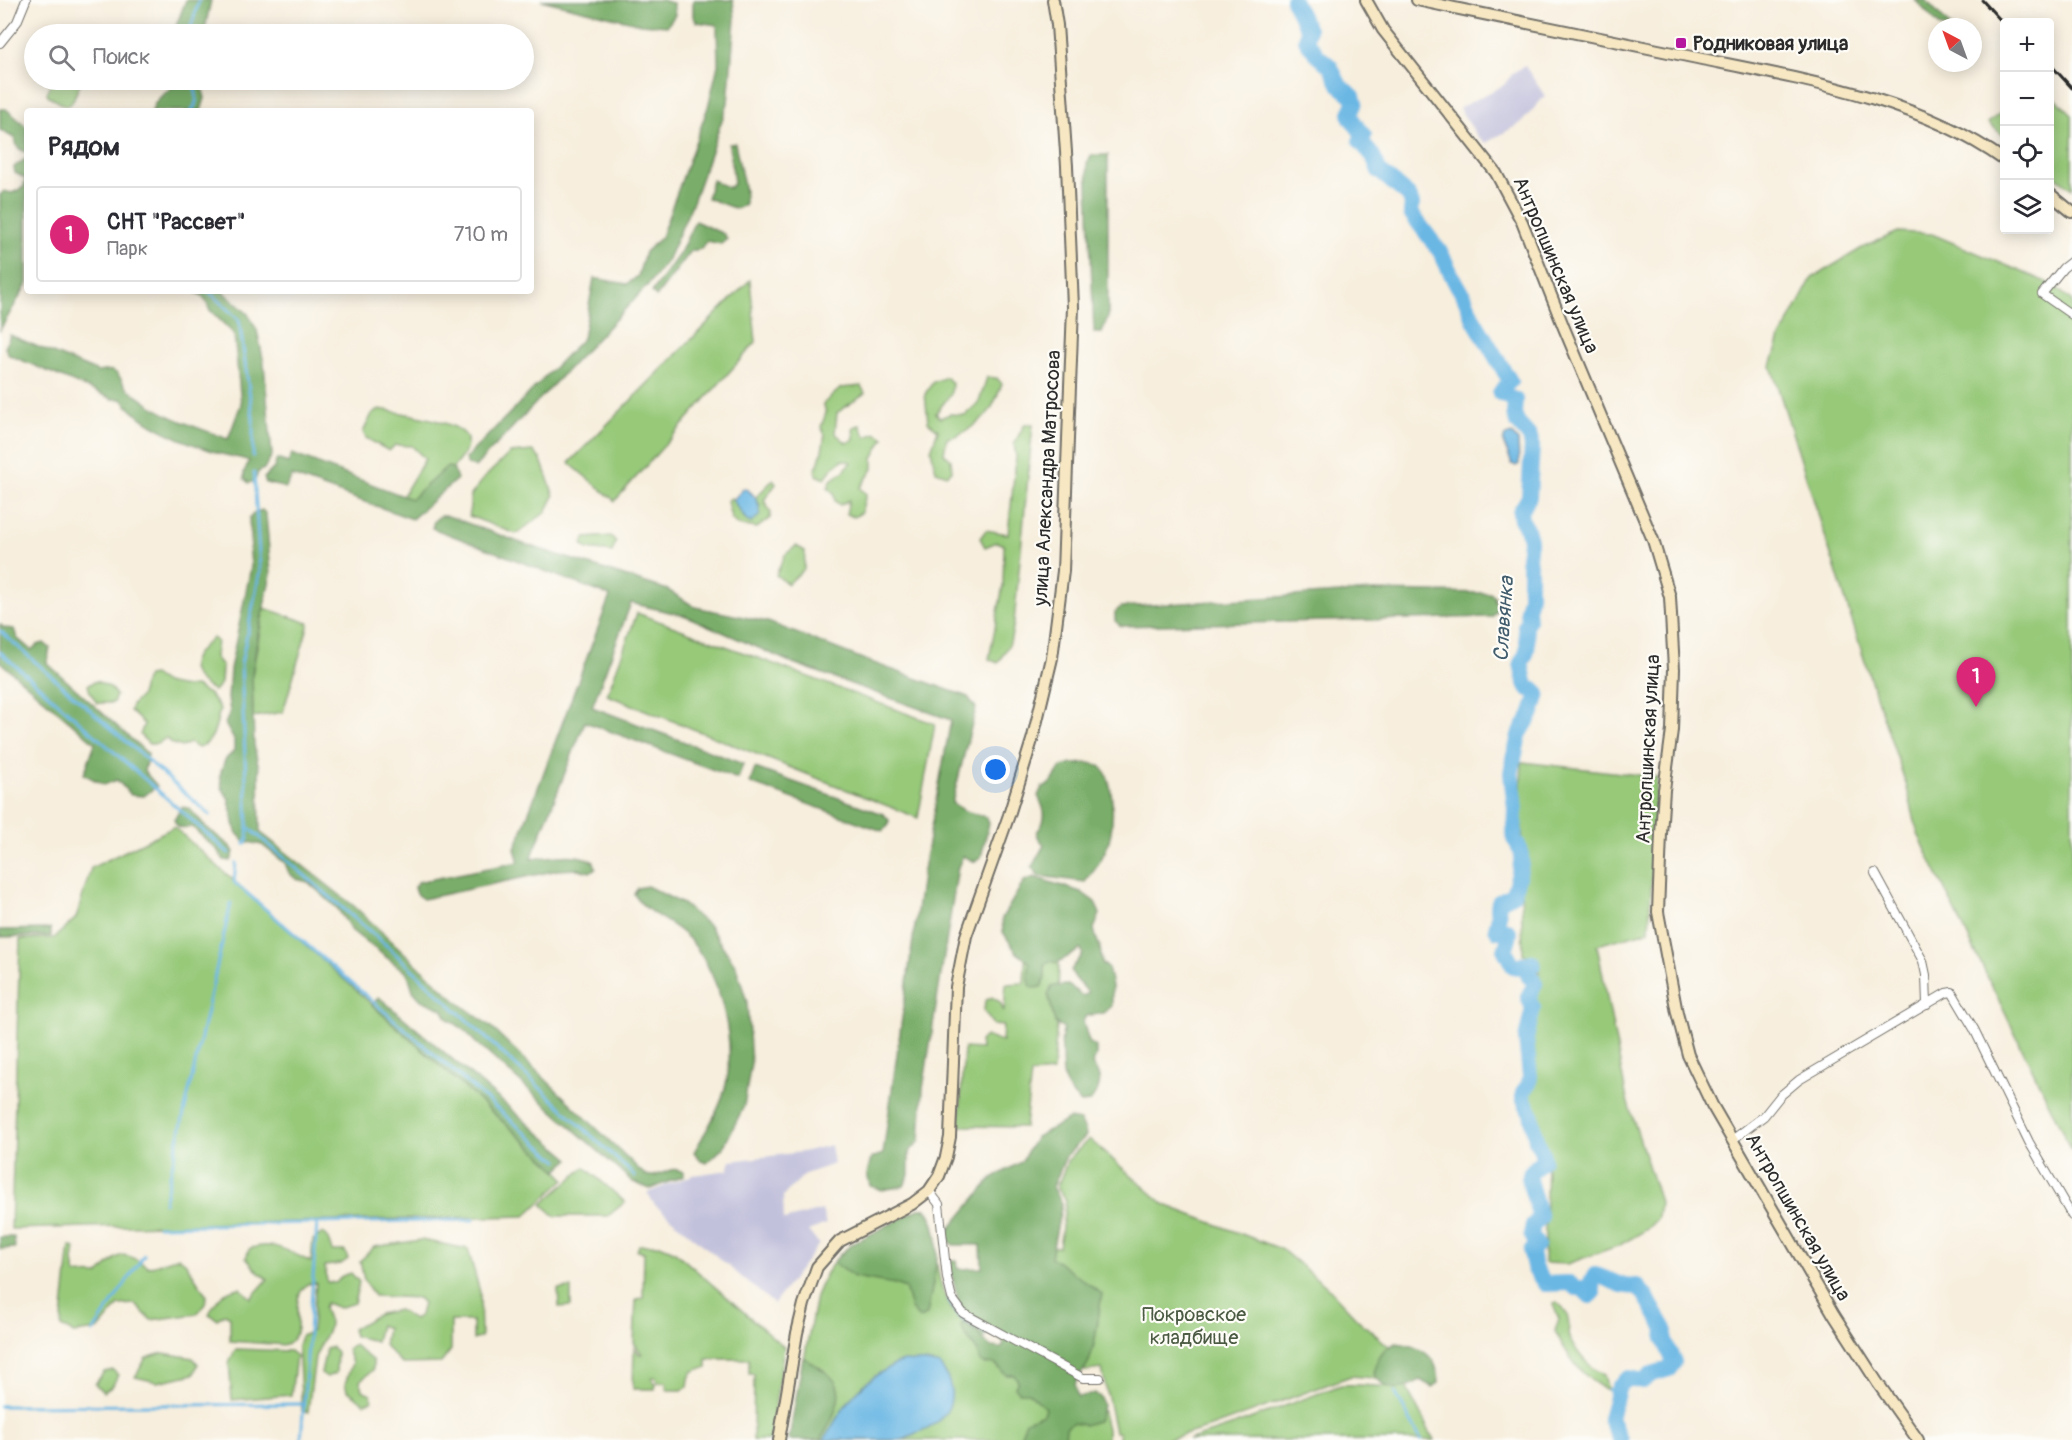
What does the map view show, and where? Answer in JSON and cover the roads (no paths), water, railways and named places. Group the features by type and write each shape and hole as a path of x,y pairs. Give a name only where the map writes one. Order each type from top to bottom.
{"street":[{"path":"0,43 17,22 26,0"},
{"name":"улица Александра Матросова","path":"929,1191 939,1176 950,1137 957,987 966,936 1009,815 1033,737 1052,658 1064,571 1073,307 1067,166 1057,25 1053,0"},
{"name":"Антропшинская улица","path":"1366,0 1383,30 1496,173 1522,222 1653,540 1670,597 1674,669 1672,730 1661,834 1658,912 1677,1013 1688,1055 1712,1105 1834,1315 1918,1440"},
{"path":"1417,0 1828,87 1912,113 1959,133 2000,158"},
{"path":"2054,198 2072,212"},
{"path":"2072,261 2063,268 2042,294 2072,315"},
{"path":"1875,873 1923,961 1927,1005"},
{"path":"1732,1140 1764,1116 1780,1096 1799,1080 1946,993 1952,992 1974,1029 2029,1142 2072,1216"},
{"path":"779,1440 797,1333 817,1267 840,1241 912,1204 929,1191 939,1204 947,1278 952,1298 963,1313 1083,1378 1100,1378"}],"water":[{"path":"1512,434 1518,441 1519,464 1516,466 1512,464 1503,442 1505,436"},
{"path":"744,488 754,496 759,507 760,515 751,523 747,521 733,500"},
{"path":"903,1361 940,1365 947,1376 951,1397 945,1414 938,1421 928,1428 899,1440 824,1440 847,1403 866,1383"}],"waterway":[{"path":"192,24 199,0"},
{"name":"Славянка","path":"1293,0 1308,30 1306,40 1318,56 1330,66 1340,86 1353,96 1355,103 1350,113 1364,136 1360,141 1373,156 1379,171 1409,196 1412,204 1411,213 1441,253 1474,320 1510,381 1500,393 1515,400 1514,414 1517,422 1530,437 1532,446 1529,497 1520,512 1530,540 1528,559 1530,598 1527,609 1528,621 1525,626 1528,645 1521,663 1525,682 1529,689 1535,690 1538,694 1531,715 1519,735 1511,773 1515,809 1514,839 1520,852 1521,866 1513,894 1499,902 1499,919 1496,928 1498,931 1507,930 1510,934 1505,951 1513,966 1521,968 1524,964 1532,962 1533,965 1527,972 1535,984 1528,997 1533,1008 1526,1039 1530,1076 1529,1084 1523,1092 1523,1098 1531,1113 1536,1140 1543,1160 1531,1172 1529,1180 1540,1218 1533,1225 1531,1234 1537,1245 1531,1252 1534,1268 1545,1284 1569,1283 1576,1288 1582,1288 1590,1296 1593,1293 1591,1282 1595,1275 1620,1285 1637,1286 1665,1329 1664,1339 1674,1362 1669,1369 1652,1374 1643,1381 1629,1378 1619,1386 1610,1418 1620,1440"},
{"path":"194,108 195,90"},
{"path":"211,294 239,320 253,418 253,456"},
{"path":"245,844 248,838 248,827 241,664 260,571 254,473"},
{"path":"0,631 210,815"},
{"path":"0,652 229,853"},
{"path":"248,827 387,946 635,1176"},
{"path":"236,863 234,882 558,1161"},
{"path":"164,1203 231,903"},
{"path":"158,1226 474,1220"},
{"path":"301,1440 317,1223"},
{"path":"93,1332 144,1255"},
{"path":"948,1300 961,1317 987,1333"},
{"path":"1608,1390 1618,1391"},
{"path":"1395,1392 1421,1440"},
{"path":"0,1406 303,1404"}],"railway":[{"path":"1982,0 2000,20"},
{"path":"2054,68 2072,88"}],"place":[{"name":"Родниковая улица","path":"1681,43"},
{"name":"СНТ \"Рассвет\"","path":"1976,707"}],"park label":[{"name":"Покровское кладбище","path":"1194,1326"}]}
